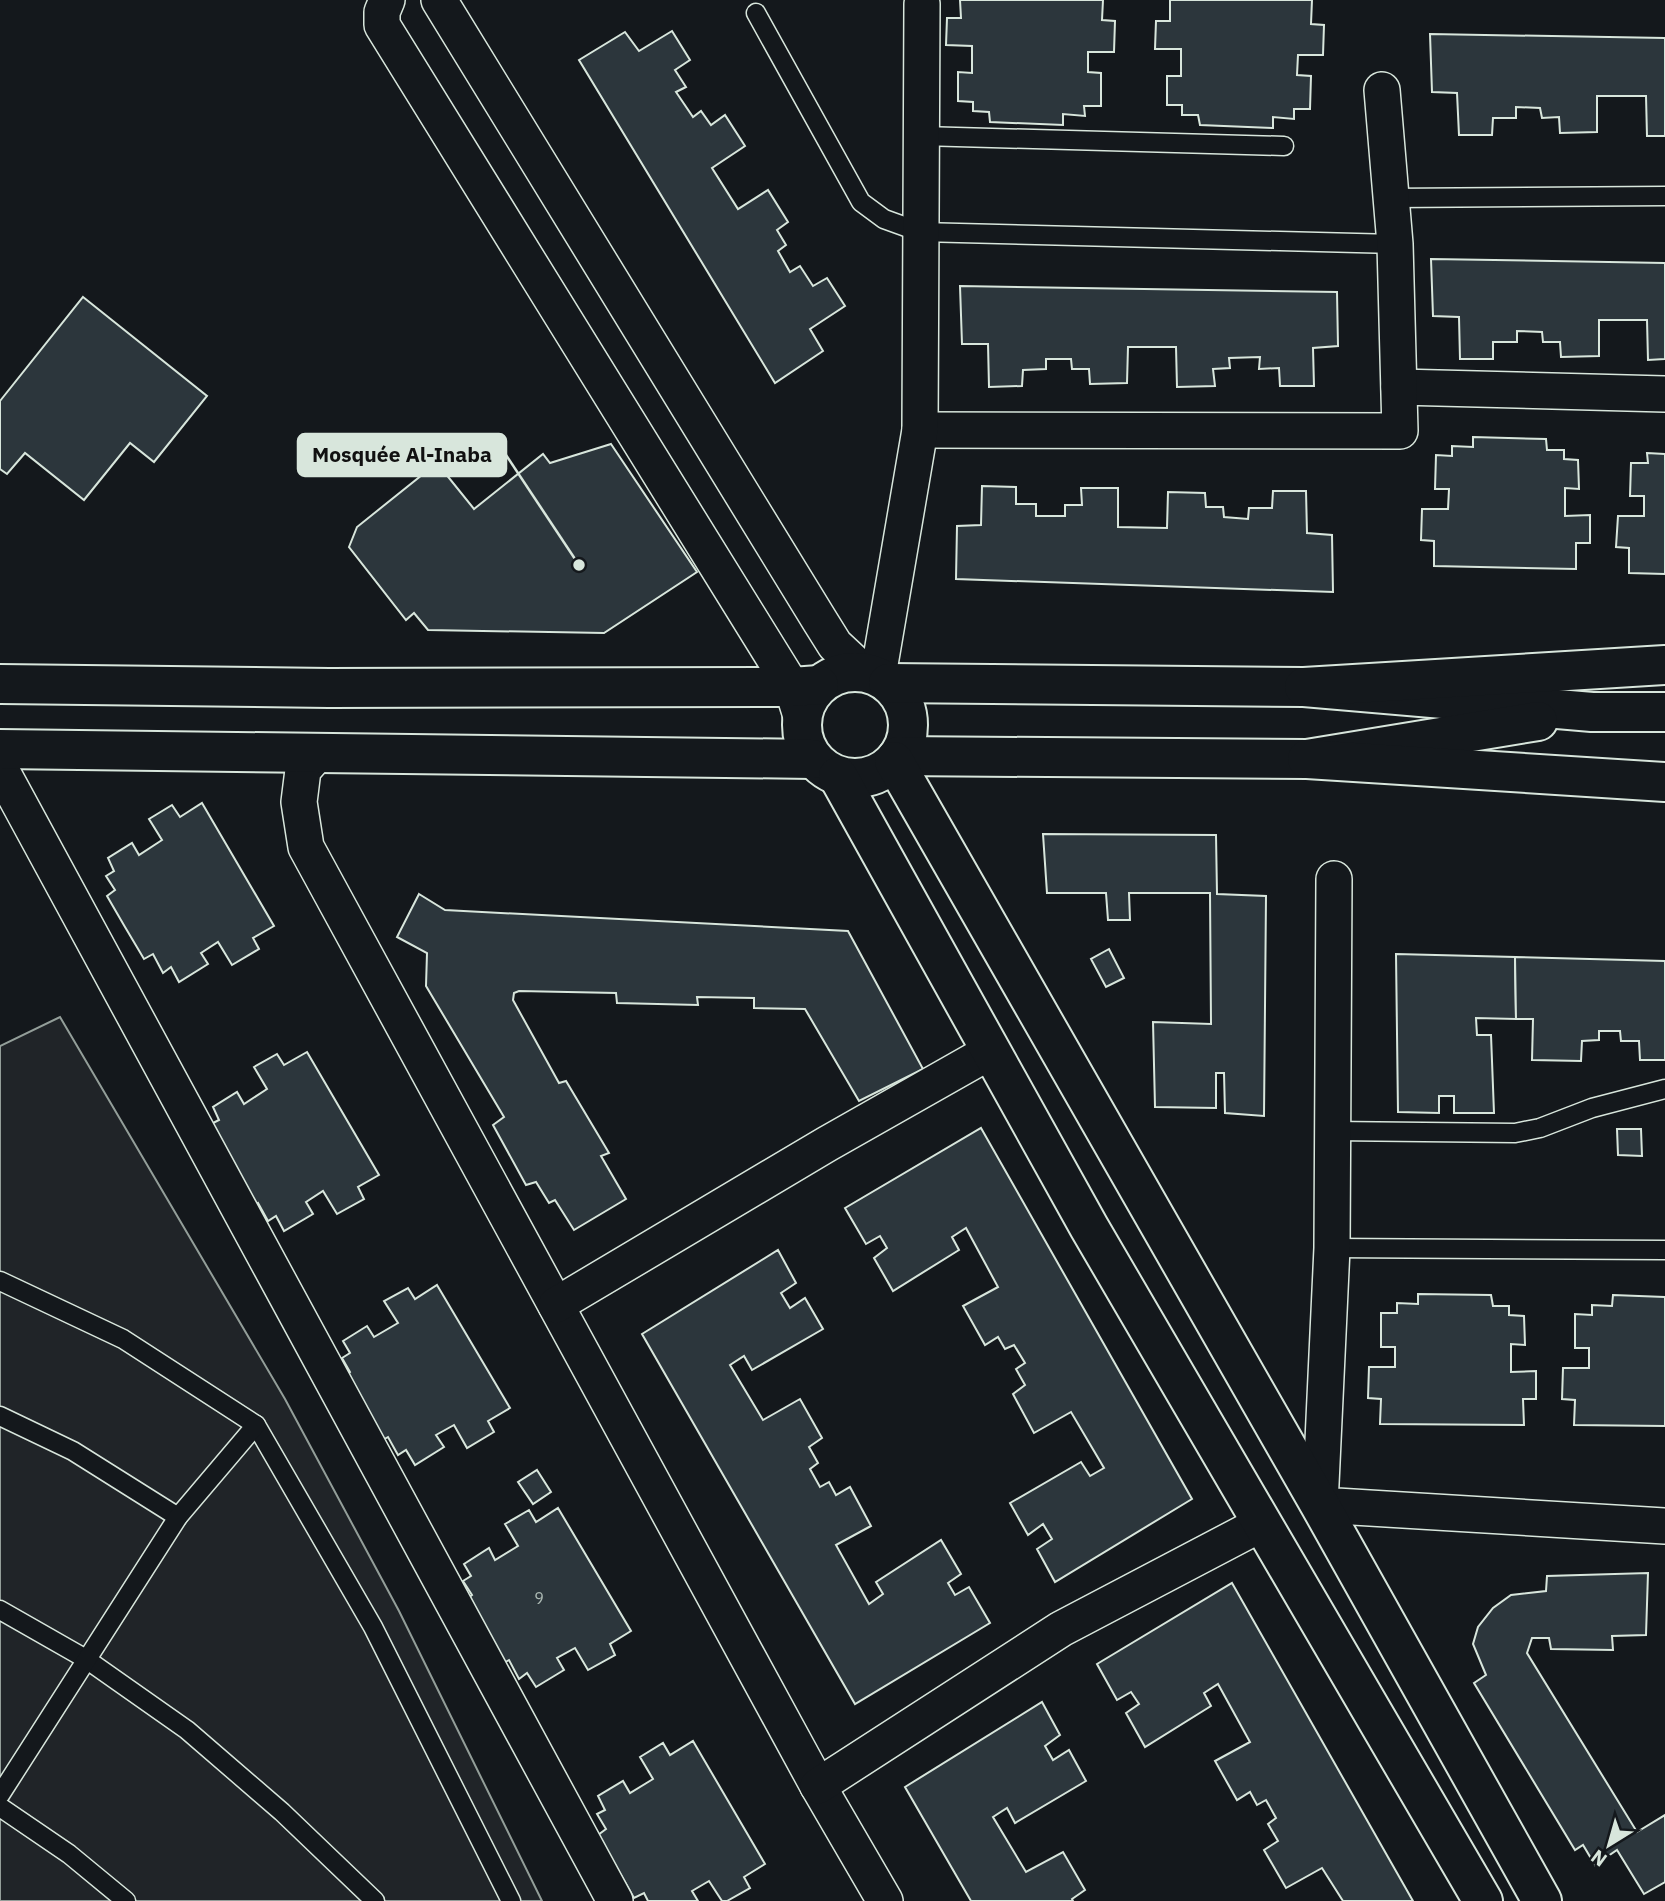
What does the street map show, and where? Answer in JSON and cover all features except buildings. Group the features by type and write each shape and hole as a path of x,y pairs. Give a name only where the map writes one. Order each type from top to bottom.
{"main road":[{"path":"1304,687 1665,665"},
{"path":"0,684 804,696 832,676 848,671 877,677 1304,687 1592,712 1665,712"},
{"path":"0,749 318,753 826,767 853,778 883,771 896,758 907,737 908,717 901,698 877,677"},
{"path":"804,696 801,732 805,746 826,767 1261,1524 1483,1901"},
{"path":"1307,759 1592,712"},
{"path":"896,758 1307,759 1665,782"},
{"path":"896,758 1542,1901"}],"street":[{"path":"387,0 382,12 382,25 804,696"},
{"path":"439,0 835,645 877,677 920,429 922,4"},
{"path":"920,429 1400,431 1395,244 1382,90"},
{"path":"1399,387 1665,394"},
{"path":"318,753 303,770 299,802 306,847 818,1786 885,1901"},
{"path":"0,768 615,1901"},
{"path":"1334,879 1332,1248 1320,1505 1665,1526"},
{"path":"555,1304 816,1150 991,1051"},
{"path":"818,1786 1061,1629 1261,1524"}],"lane":[{"path":"756,13 861,202 884,219 920,232 1395,244"},
{"path":"921,136 1284,146"},
{"path":"1391,198 1665,196"},
{"path":"1332,1131 1515,1133 1540,1128 1592,1108 1665,1090"},
{"path":"1332,1248 1665,1250"},
{"path":"0,1281 123,1339 256,1425 373,1627 511,1901"},
{"path":"0,1416 73,1451 178,1517"},
{"path":"0,1795 178,1517 256,1425"},
{"path":"0,1610 86,1659 187,1730 282,1812 375,1901"},
{"path":"0,1807 69,1854 126,1901"}],"shaded area":[{"path":"60,1017 285,1399 399,1611 542,1901 0,1901 0,1046"}],"place":[{"name":"Mosquée Al-Inaba","path":"579,565"}]}
